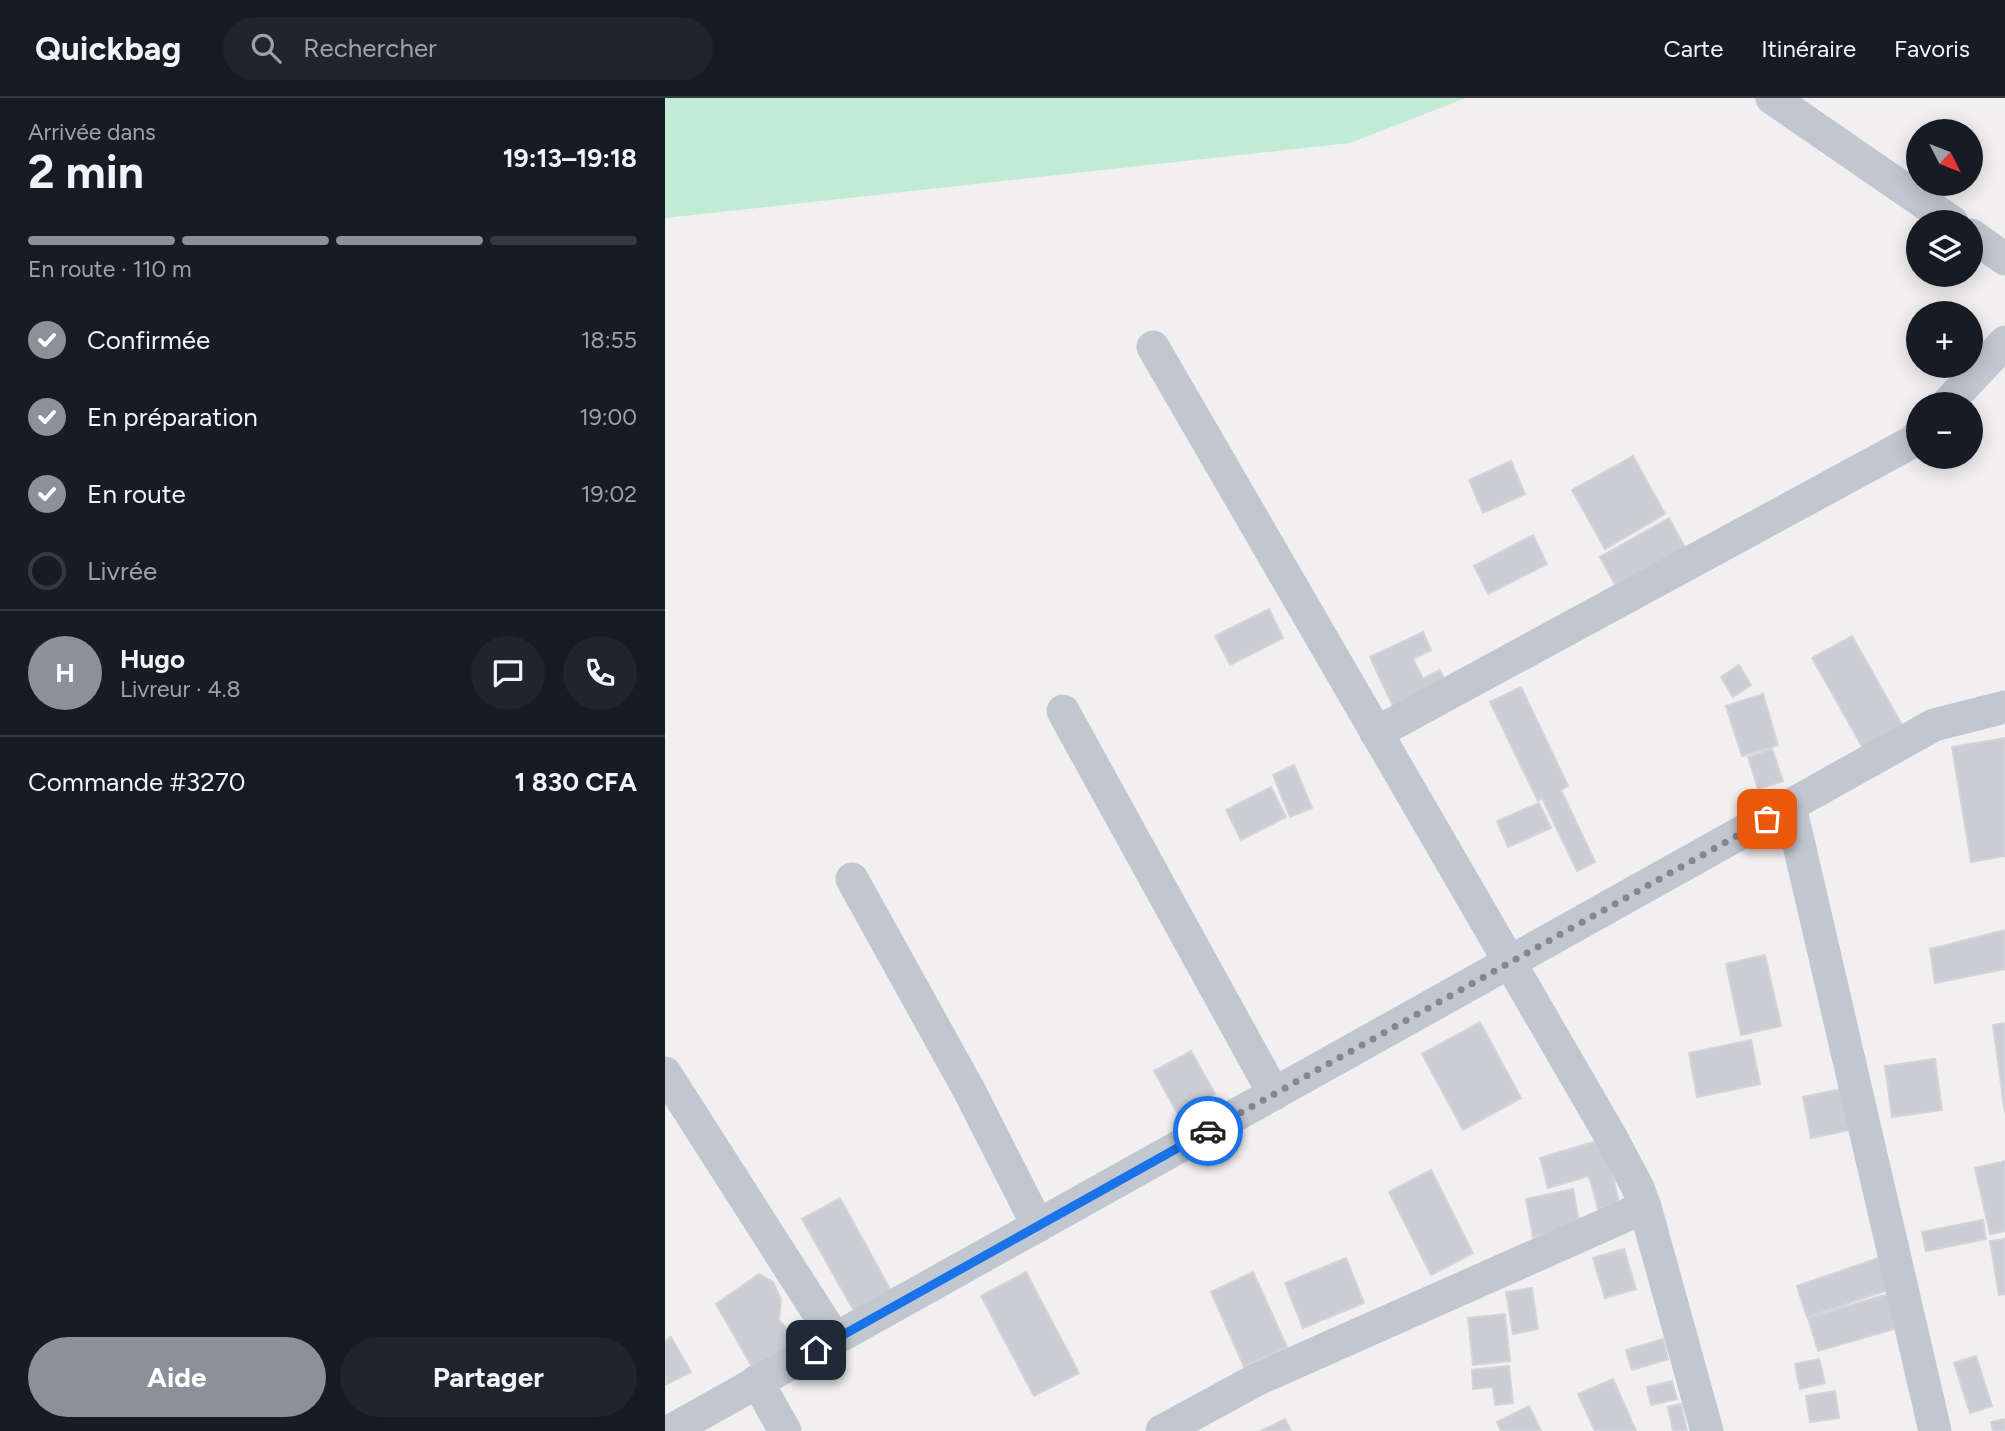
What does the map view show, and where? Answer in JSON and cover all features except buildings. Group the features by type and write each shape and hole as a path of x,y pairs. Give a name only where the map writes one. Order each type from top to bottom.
{"street":[{"path":"1772,98 1935,210"},
{"path":"1983,243 2005,259"},
{"path":"1958,392 2005,342"},
{"path":"1153,348 1611,1137 1638,1188 1707,1431"},
{"path":"1376,733 1906,445"},
{"path":"670,1431 1934,725 2005,708"},
{"path":"1063,711 1274,1094"},
{"path":"1790,806 1935,1431"},
{"path":"852,879 969,1092 1038,1226"},
{"path":"665,1073 835,1339"},
{"path":"1162,1431 1258,1379 1645,1207"},
{"path":"757,1381 785,1431"}],"green space":[{"path":"665,98 1466,98 1350,143 665,218"}],"way so far":[{"path":"1208,1131 1767,819"}],"route":[{"path":"816,1350 1208,1131"}]}
